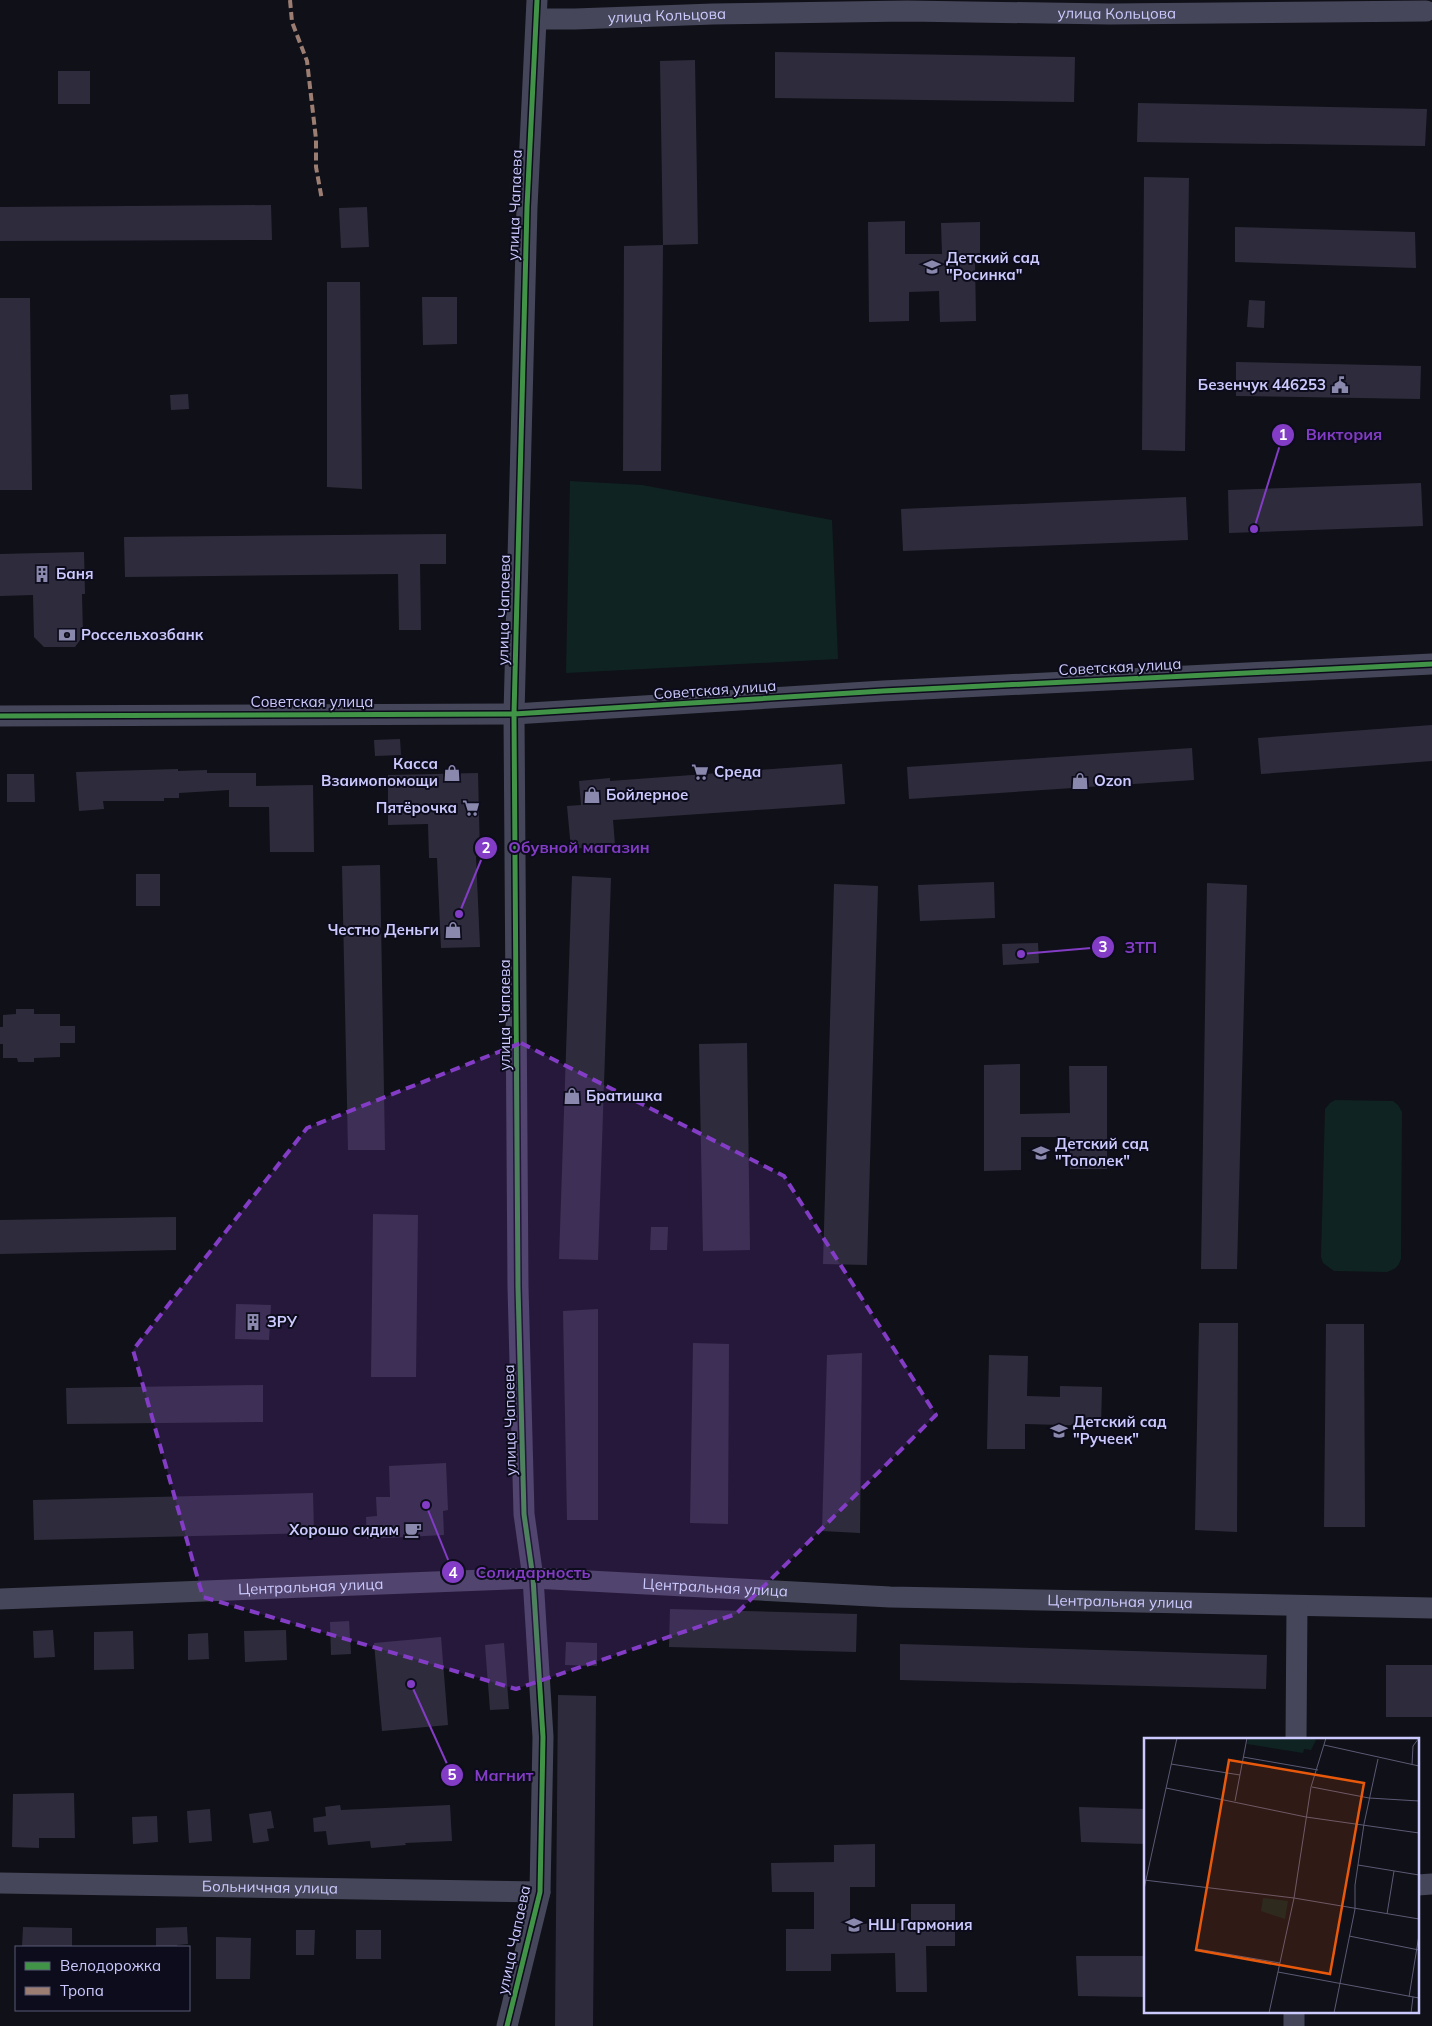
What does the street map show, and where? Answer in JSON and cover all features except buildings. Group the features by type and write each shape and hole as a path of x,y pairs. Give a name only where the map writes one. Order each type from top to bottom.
{"street":[{"name":"улица Кольцова","path":"537,9 584,19 713,14 907,11 1110,14 1426,11"},
{"name":"улица Чапаева","path":"507,2026 540,1892 543,1738 532,1578 524,1514 518,1288 514,714 527,207 537,9"},
{"name":"Советская улица","path":"0,716 514,714 883,691 1432,664"},
{"name":"Центральная улица","path":"0,1599 532,1578 890,1597 1432,1608"},
{"path":"1296,1738 1297,1606"},
{"name":"Больничная улица","path":"0,1883 540,1892"}],"highlighted area":[{"path":"521,1043 784,1176 936,1415 736,1614 516,1689 203,1597 133,1350 307,1128"}],"green space":[{"path":"570,481 642,485 832,520 838,659 566,673"},
{"path":"1335,1100 1393,1101 1402,1112 1401,1258 1396,1267 1387,1272 1334,1271 1323,1263 1321,1257 1325,1109"}],"marked path":[{"path":"290,0 292,22 307,61 316,139 316,167 322,200"}],"cycle path":[{"path":"507,2026 540,1892 543,1737 533,1578 524,1514 518,1287 514,714 527,207 537,0"},
{"path":"0,716 514,714 883,691 1432,664"}],"place":[{"name":"Детский сад \"Росинка\"","path":"932,267"},
{"name":"Безенчук 446253","path":"1340,385"},
{"name":"Виктория","path":"1254,529"},
{"name":"Баня","path":"42,574"},
{"name":"Россельхозбанк","path":"67,635"},
{"name":"Среда","path":"700,772"},
{"name":"Касса Взаимопомощи","path":"452,773"},
{"name":"Ozon","path":"1080,781"},
{"name":"Бойлерное","path":"592,795"},
{"name":"Пятёрочка","path":"471,808"},
{"name":"Обувной магазин","path":"459,914"},
{"name":"Честно Деньги","path":"453,930"},
{"name":"ЗТП","path":"1021,954"},
{"name":"Братишка","path":"572,1096"},
{"name":"Детский сад \"Тополек\"","path":"1041,1153"},
{"name":"ЗРУ","path":"253,1322"},
{"name":"Детский сад \"Ручеек\"","path":"1059,1431"},
{"name":"Солидарность","path":"426,1505"},
{"name":"Хорошо сидим","path":"413,1530"},
{"name":"Магнит","path":"411,1684"},
{"name":"НШ Гармония","path":"854,1925"}]}
